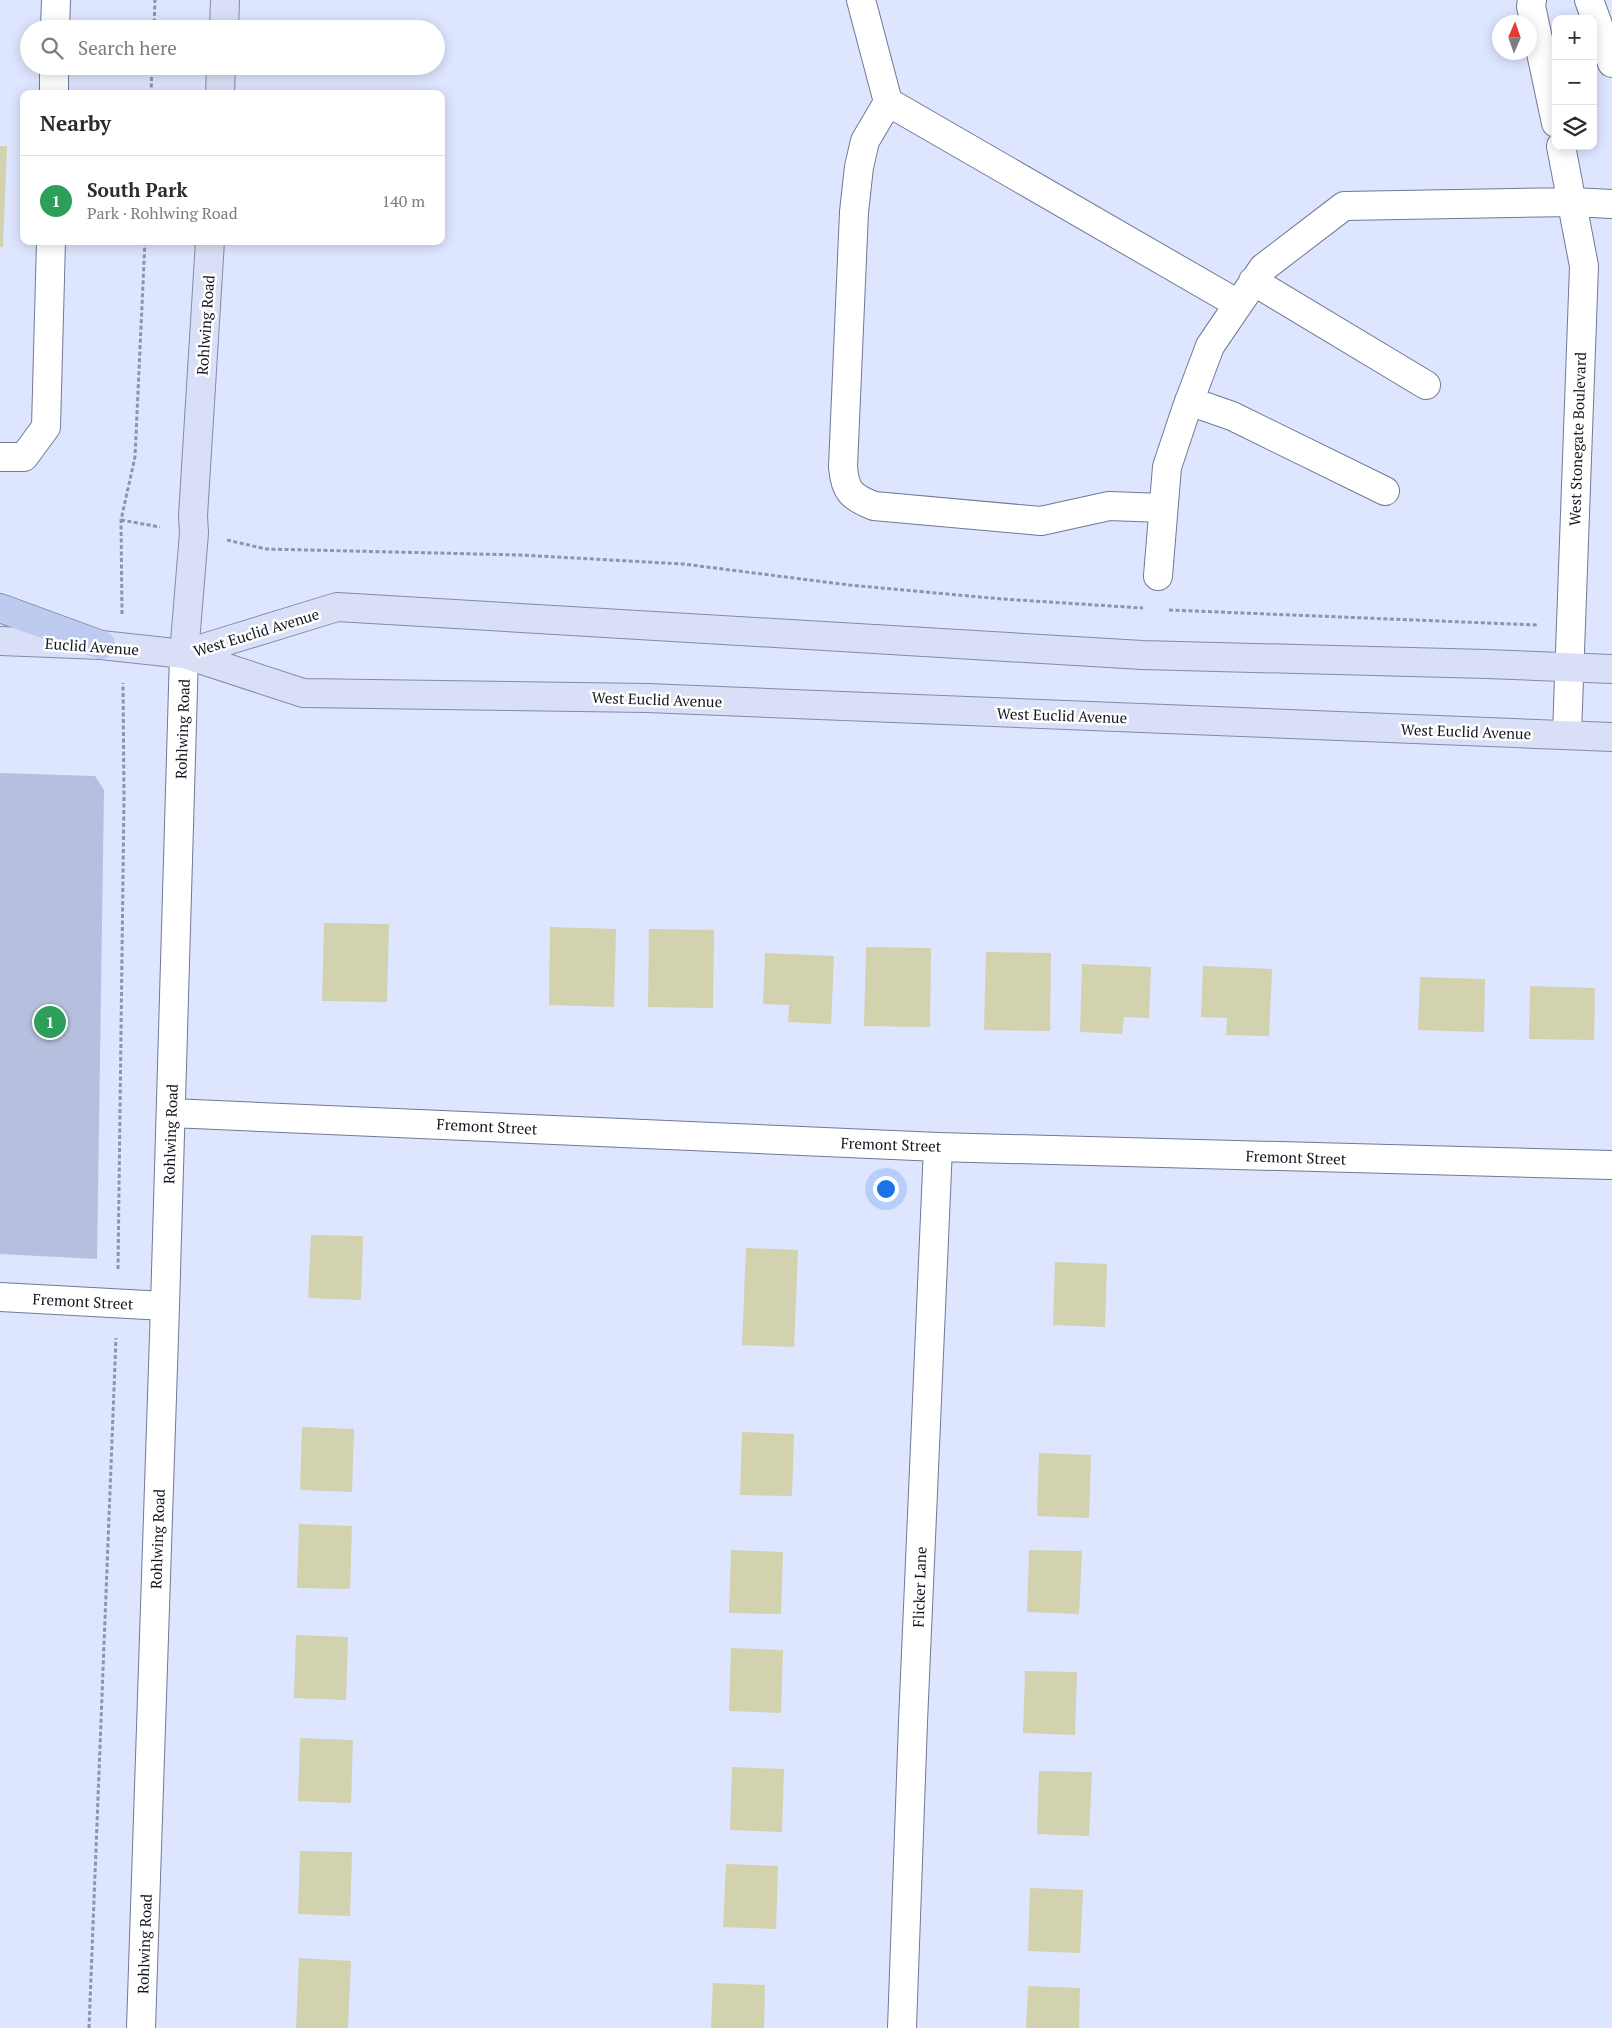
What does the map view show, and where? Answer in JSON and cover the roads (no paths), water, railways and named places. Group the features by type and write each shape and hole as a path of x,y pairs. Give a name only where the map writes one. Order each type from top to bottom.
{"highway":[{"path":"0,608 101,645"}],"main road":[{"path":"224,20 225,0"},
{"path":"220,90 221,75"},
{"name":"Rohlwing Road","path":"184,654 194,534 193,516 210,245"},
{"name":"West Euclid Avenue","path":"184,654 337,607 1142,655 1612,669"},
{"name":"Euclid Avenue","path":"0,641 101,645 184,654"},
{"name":"West Euclid Avenue","path":"184,654 303,693 647,698 1612,737"}],"street":[{"path":"55,20 56,0"},
{"path":"861,0 888,102 1238,304"},
{"path":"1532,0 1531,6 1552,105"},
{"path":"1589,0 1612,63"},
{"path":"54,75 54,90"},
{"path":"888,102 865,141 859,167 854,212 843,467 844,479 849,493 874,506 1041,521 1109,506 1163,508"},
{"name":"West Stonegate Boulevard","path":"1562,150 1584,266 1567,734"},
{"path":"1158,576 1167,467 1189,401 1210,346 1263,268 1344,206 1572,202 1612,204"},
{"path":"0,457 24,457 46,427 50,245"},
{"path":"1253,281 1426,385"},
{"path":"1189,401 1232,416 1385,491"},
{"name":"Rohlwing Road","path":"141,2028 184,654"},
{"name":"Fremont Street","path":"171,1113 938,1147 1612,1166"},
{"name":"Flicker Lane","path":"902,2028 913,1712 938,1147"},
{"name":"Fremont Street","path":"0,1297 165,1306"}],"place":[{"name":"South Park","path":"50,1022"}]}
